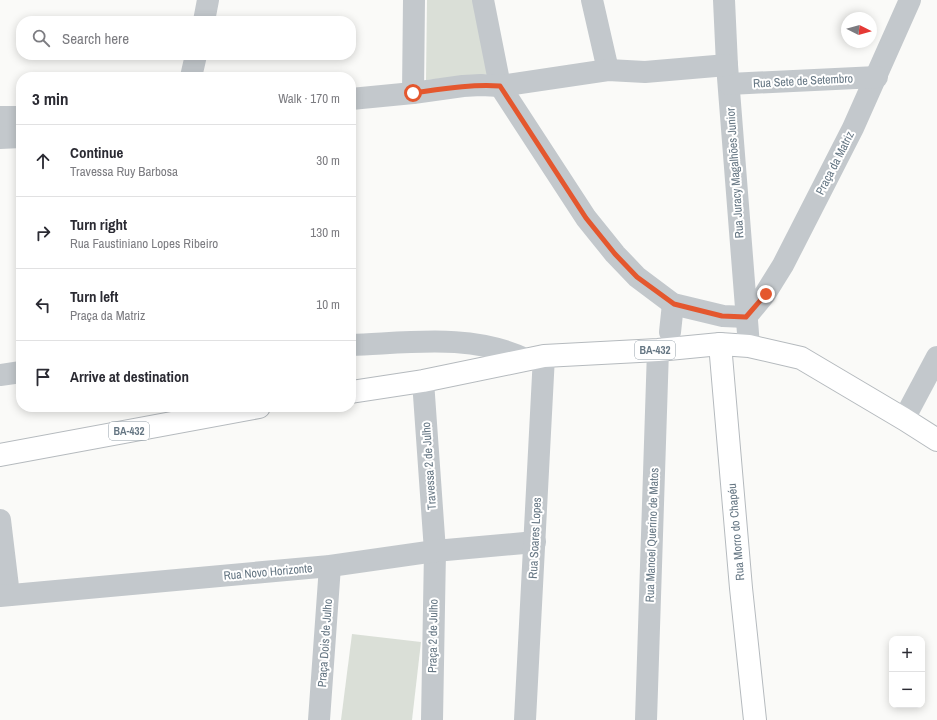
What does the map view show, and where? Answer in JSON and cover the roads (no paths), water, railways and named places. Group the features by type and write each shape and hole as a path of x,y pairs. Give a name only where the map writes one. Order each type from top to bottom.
{"main road":[{"name":"BA-432","path":"356,391 424,381 534,358 658,350 720,344 749,346 801,358 937,440"},
{"name":"Rua Morro do Chapéu","path":"720,344 741,588 755,720"},
{"name":"BA-432","path":"0,455 208,412"}],"street":[{"path":"205,16 208,0"},
{"path":"413,93 414,0"},
{"path":"483,0 500,86 586,218 615,254 637,277 674,304 722,316 746,317"},
{"path":"592,0 608,70"},
{"name":"Rua Juracy Magalhões Junior","path":"724,0 728,74 749,346"},
{"name":"Praça da Matriz","path":"746,317 766,294 783,265 853,128 910,0"},
{"path":"192,72 195,60"},
{"name":"Rua Sete de Setembro","path":"356,99 469,86 500,86 608,70 877,77"},
{"path":"0,117 16,117"},
{"path":"0,138 16,137"},
{"path":"670,332 674,304"},
{"path":"356,345 427,342 467,343 495,347 534,358"},
{"name":"Rua Manoel Querino de Matos","path":"646,720 658,350"},
{"path":"904,419 937,357"},
{"name":"Rua Soares Lopes","path":"525,720 535,542 534,358"},
{"path":"0,375 16,373"},
{"name":"Travessa 2 de Julho","path":"424,381 435,551"},
{"path":"0,520 4,596"},
{"name":"Rua Novo Horizonte","path":"4,596 330,566 435,551 535,542"},
{"name":"Praça 2 de Julho","path":"432,720 435,551"},
{"name":"Praça Dois de Julho","path":"319,720 330,566"}]}
